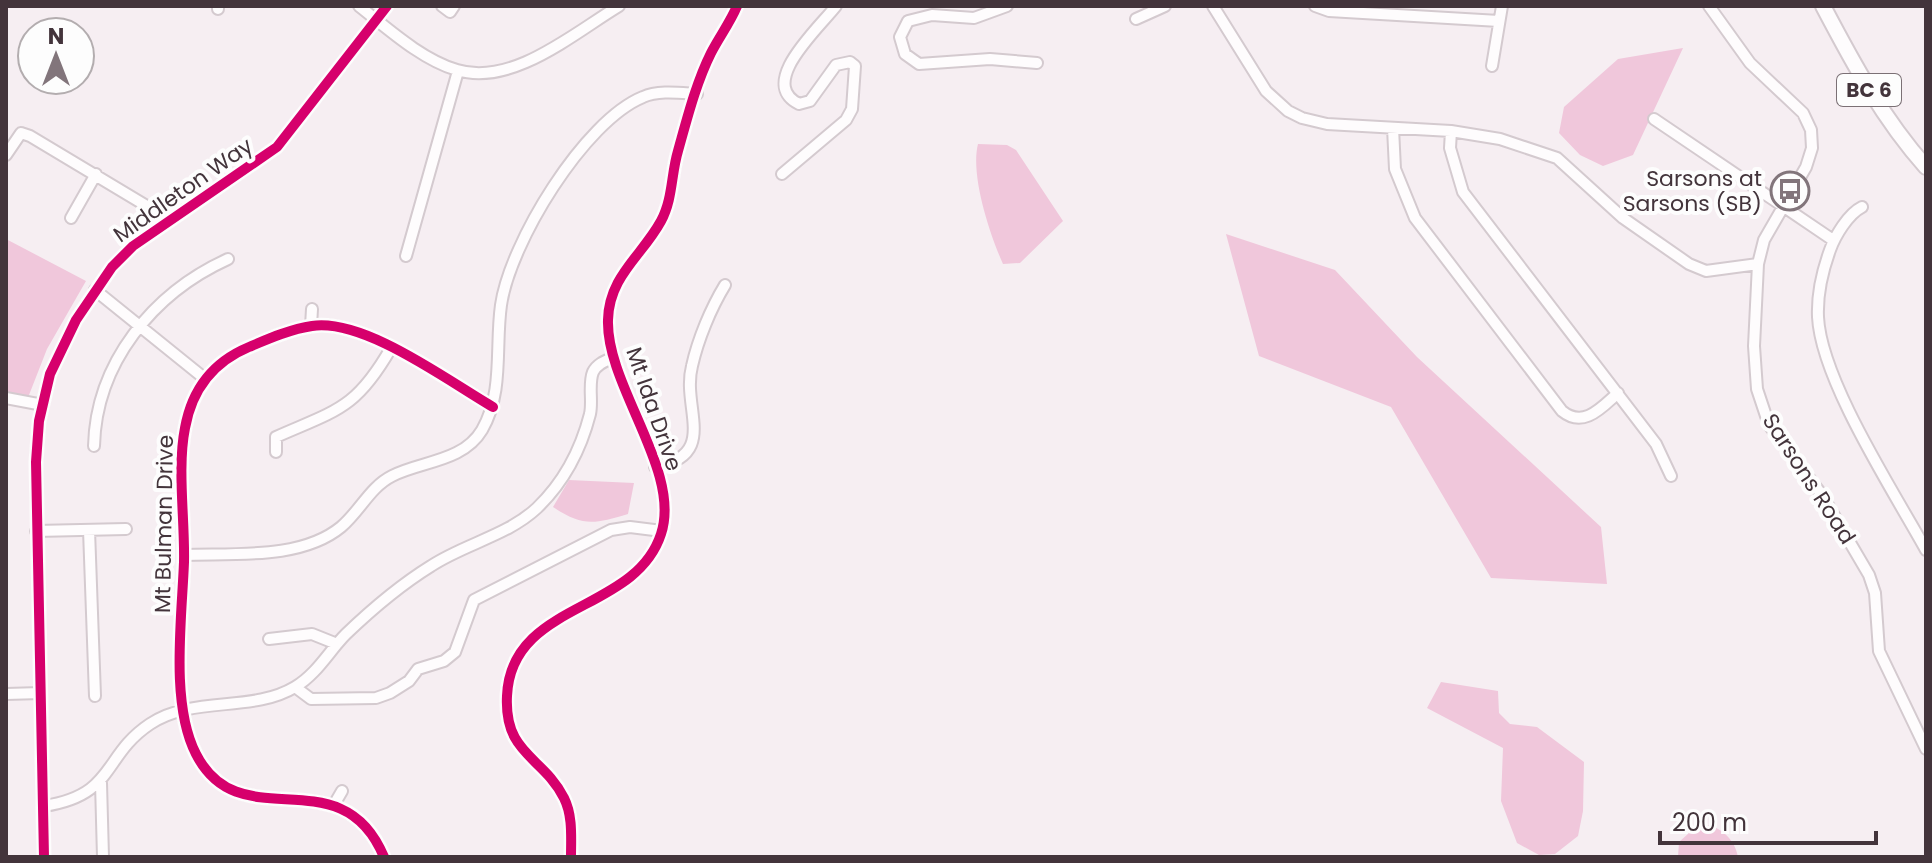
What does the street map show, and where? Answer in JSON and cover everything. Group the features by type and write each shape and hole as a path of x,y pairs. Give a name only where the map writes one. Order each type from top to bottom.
{"main road":[{"name":"BC 6","path":"1823,6 1887,119 1926,167"}],"street":[{"path":"359,6 432,59 458,71 488,73 526,62 619,6"},
{"name":"Middleton Way","path":"44,857 36,462 50,374 95,290 133,246 277,147 387,6"},
{"path":"442,6 450,12 454,6"},
{"name":"Mt Ida Drive","path":"571,857 570,815 564,798 519,749 510,729 507,696 511,674 519,654 540,628 636,575 656,549 662,531 665,502 643,430 612,358 608,320 613,292 621,272 660,222 670,199 677,152 711,53 737,6"},
{"path":"782,174 846,120 852,109 855,66 850,62 836,65 810,101 799,104 788,99 783,88 783,73 836,6"},
{"path":"1007,6 974,18 932,15 908,21 900,37 905,54 919,64 990,59 1037,63"},
{"path":"1136,19 1165,6"},
{"path":"1213,6 1266,91 1288,111 1302,118 1327,124 1451,131 1500,139 1557,158 1623,218 1689,264 1706,271 1758,264"},
{"path":"1315,6 1329,11 1388,9 1499,21"},
{"path":"1492,66 1502,6"},
{"name":"Sarsons Road","path":"1709,6 1750,63 1792,100 1807,121 1812,139 1810,157 1764,240 1758,264 1754,346 1757,389 1769,425 1822,495 1869,575 1875,593 1879,651 1926,749"},
{"path":"406,256 458,71"},
{"path":"184,555 288,549 323,541 345,524 375,488 393,475 459,451 480,433 493,407 501,306 510,264 527,226 610,116 645,96 697,94"},
{"path":"1654,119 1833,240"},
{"path":"1393,128 1395,169 1402,194 1415,218 1562,411 1574,418 1591,416 1618,393"},
{"path":"1451,131 1450,148 1463,192 1486,226 1656,444 1671,476"},
{"path":"6,155 21,133 150,208 163,225"},
{"path":"71,218 96,174"},
{"path":"1862,207 1833,240 1819,290 1818,318 1824,349 1851,414 1926,550"},
{"path":"94,446 99,403 115,364 138,325 166,298 228,259"},
{"path":"655,467 679,459 691,446 695,430 691,367 725,285"},
{"path":"95,290 204,378 231,355 311,326 359,332 493,407"},
{"path":"311,326 312,309"},
{"path":"276,452 276,437 347,406 370,384 391,348"},
{"path":"44,806 68,802 101,783 129,741 151,723 184,709 267,697 295,687 322,664 337,644 431,566 512,526 536,509 559,482 575,455 590,413 592,374 599,365 612,358"},
{"name":"Mt Bulman Drive","path":"204,378 184,430 181,660 184,709 194,752 217,781 244,796 335,803"},
{"path":"6,398 43,405"},
{"path":"295,687 311,699 376,698 409,681 418,669 444,661 455,652 474,600 611,530 630,527 662,531"},
{"path":"36,531 126,529"},
{"path":"89,530 95,696"},
{"path":"269,639 312,634 337,644"},
{"path":"6,694 41,693"},
{"path":"101,783 103,857"},
{"path":"342,791 335,803 367,831 384,857"}],"shaded area":[{"path":"1683,48 1633,155 1603,166 1580,155 1559,133 1564,107 1618,59"},
{"path":"978,144 1007,145 1016,150 1063,221 1020,263 1003,264 992,237 979,188"},
{"path":"1226,234 1335,270 1417,357 1601,527 1607,584 1491,578 1391,407 1259,356"},
{"path":"6,239 86,281 47,349 29,395 6,395"},
{"path":"569,480 634,483 628,514 589,522 563,513 553,507"},
{"path":"1441,682 1498,691 1499,713 1510,724 1537,727 1584,762 1583,811 1578,836 1555,854 1539,855 1517,843 1501,801 1503,748 1427,708"},
{"path":"1699,824 1713,826 1724,833 1738,857 1678,857 1679,842"}],"cycle path":[{"path":"44,857 36,462 39,421 50,374 76,320 112,267 133,246 277,147 387,6"},
{"path":"571,857 567,805 555,784 518,743 508,716 507,696 514,665 529,642 551,624 627,580 647,560 661,534 665,509 661,483 618,372 611,346 610,305 620,279 665,213 696,89 711,53 737,6"},
{"path":"384,857 365,827 343,810 317,802 263,798 238,792 215,779 196,754 188,734 180,686 184,562 182,460 188,414 206,378 225,360 272,338 312,326 333,326 380,341 493,407"}],"place":[{"name":"Sarsons at Sarsons (SB)","path":"1790,191"}]}
